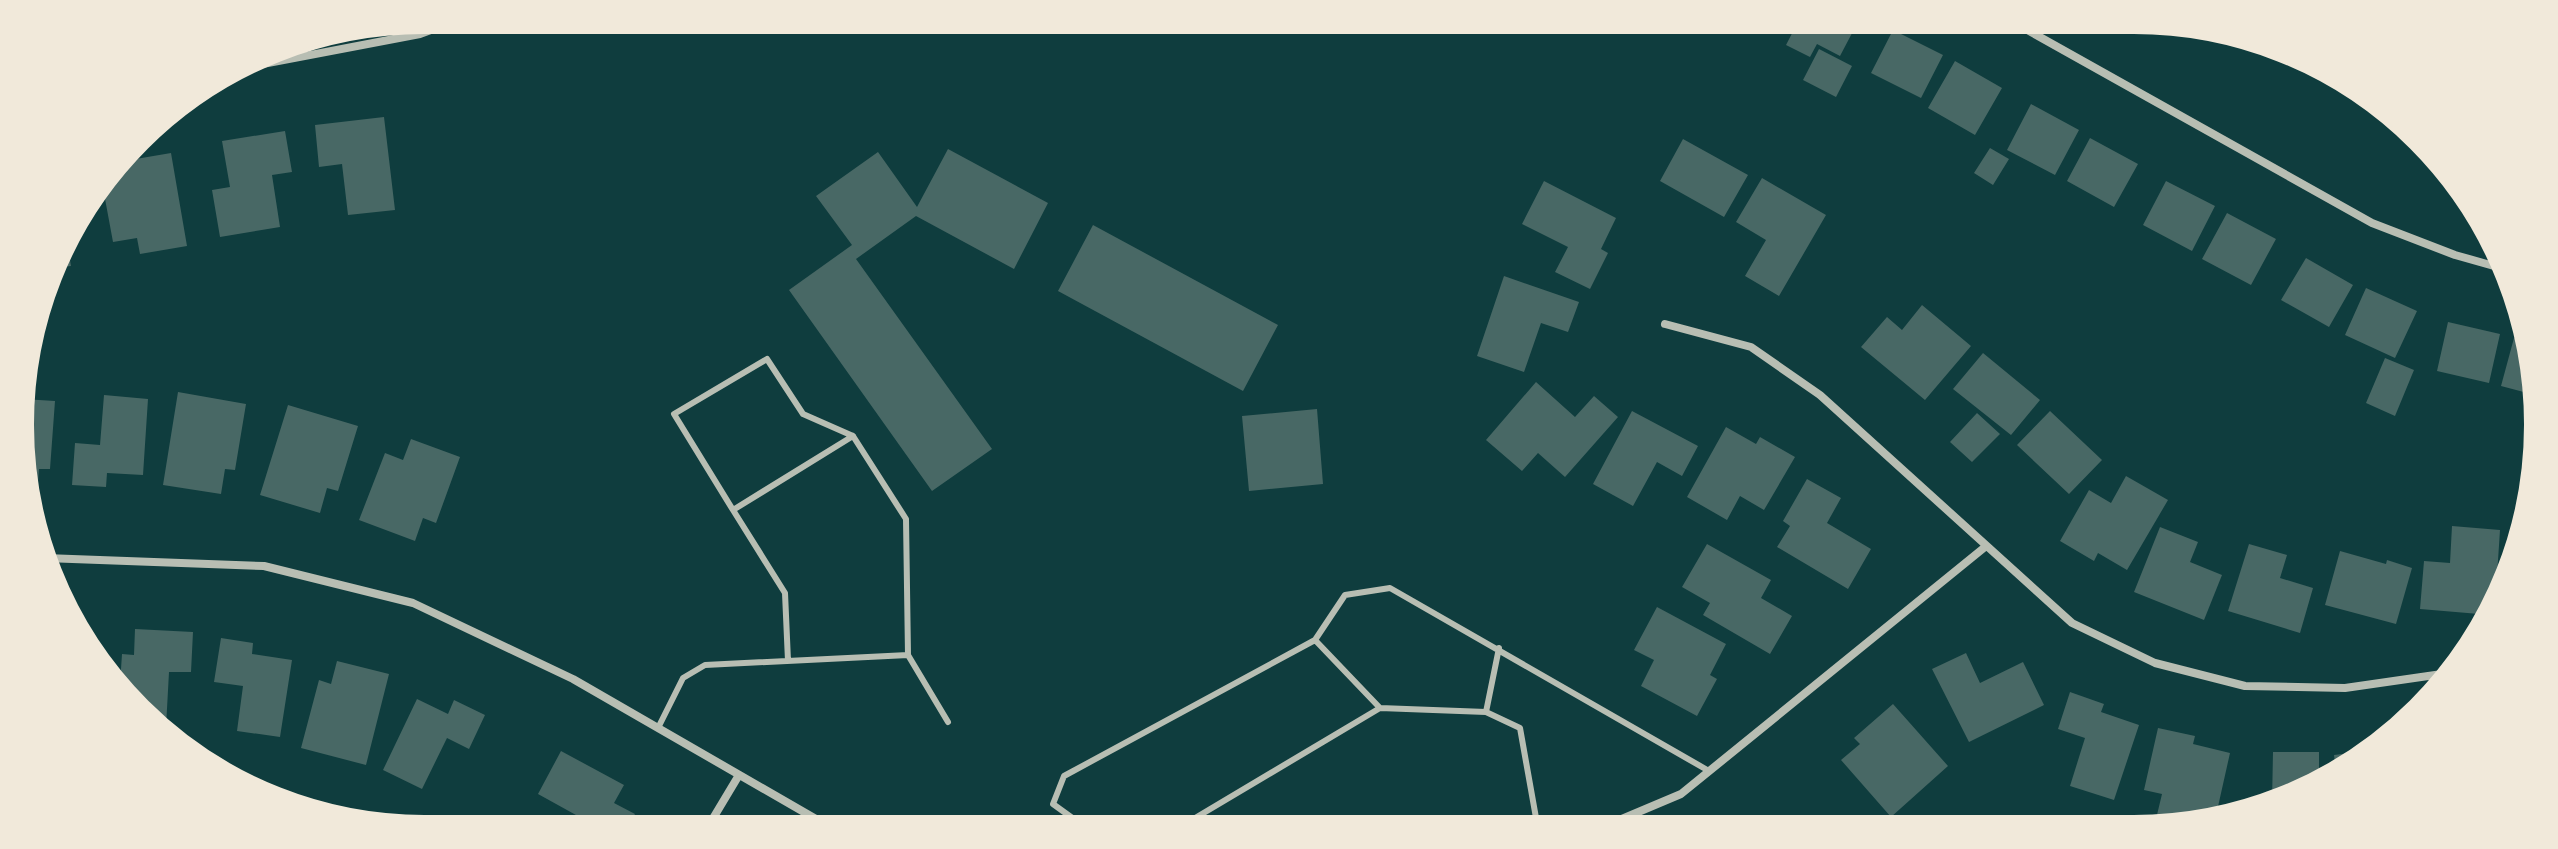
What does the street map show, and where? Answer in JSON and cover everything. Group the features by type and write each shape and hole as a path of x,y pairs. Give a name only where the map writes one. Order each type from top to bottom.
{"street":[{"path":"274,62 425,32"},
{"path":"2031,32 2372,223 2455,255 2492,266"},
{"path":"1665,324 1751,347 1820,395 2072,623 2155,663 2245,686 2345,688 2435,675"},
{"path":"1626,817 1681,794 1985,547"},
{"path":"56,558 264,566 413,603 573,679 812,817"},
{"path":"714,817 739,775"}],"lane":[{"path":"788,661 785,593 674,414 767,359 803,414 853,436 906,519 908,655 948,722"},
{"path":"733,510 853,436"},
{"path":"1071,817 1053,804 1064,776 1315,640 1345,595 1390,588 1709,771"},
{"path":"1315,640 1380,708"},
{"path":"1486,712 1499,648"},
{"path":"658,728 683,678 705,665 908,655"},
{"path":"1197,817 1380,708 1486,712 1520,728 1536,817"}],"building":[{"path":"1793,32 1853,32 1840,56 1817,44 1810,57 1786,45"},
{"path":"1892,32 1943,55 1921,98 1871,73"},
{"path":"1819,49 1852,66 1836,97 1803,80"},
{"path":"1955,61 2002,88 1975,135 1928,108"},
{"path":"2031,104 2079,130 2055,175 2007,150"},
{"path":"384,117 395,210 348,215 342,164 319,167 315,125"},
{"path":"285,131 292,172 272,175 280,227 220,237 212,190 230,187 222,141"},
{"path":"2090,138 2138,164 2114,207 2067,181"},
{"path":"1683,139 1748,175 1724,217 1660,181"},
{"path":"1990,148 2009,159 1993,185 1974,173"},
{"path":"948,149 1048,203 1014,269 916,216 856,259 992,449 932,491 789,290 852,245 816,196 878,152 917,207"},
{"path":"171,153 187,246 140,254 137,238 113,242 105,197 136,159"},
{"path":"1762,178 1826,215 1779,296 1745,276 1766,240 1736,222"},
{"path":"1544,181 1616,218 1601,249 1608,253 1590,289 1555,272 1568,247 1522,224"},
{"path":"2166,181 2215,206 2192,251 2143,225"},
{"path":"2227,213 2276,239 2251,285 2202,259"},
{"path":"1093,225 1278,325 1243,391 1058,291"},
{"path":"2306,258 2353,285 2329,327 2281,300"},
{"path":"1504,276 1579,302 1568,332 1541,323 1524,372 1477,356"},
{"path":"2366,288 2417,311 2395,358 2345,335"},
{"path":"1922,305 1971,346 1925,400 1861,347 1887,317 1902,330"},
{"path":"2448,322 2500,334 2489,383 2437,371"},
{"path":"2514,338 2516,339 2524,392 2501,386"},
{"path":"1983,353 2040,400 2011,435 1953,389"},
{"path":"2385,358 2414,370 2395,416 2366,403"},
{"path":"1536,382 1575,417 1594,396 1618,417 1565,477 1538,453 1522,471 1486,440"},
{"path":"178,392 246,404 235,470 225,469 221,494 163,485"},
{"path":"104,395 148,399 143,475 107,473 106,487 72,485 75,443 100,445"},
{"path":"33,400 55,401 50,469 39,469 37,488 33,450"},
{"path":"288,405 358,426 338,491 327,488 320,513 260,495"},
{"path":"1317,409 1323,484 1249,491 1242,416"},
{"path":"1632,411 1698,446 1682,476 1657,462 1633,506 1593,484"},
{"path":"2050,411 2102,460 2069,494 2017,445"},
{"path":"1977,413 2000,434 1972,462 1950,442"},
{"path":"1726,427 1756,444 1760,437 1795,457 1764,510 1740,496 1727,520 1687,497"},
{"path":"411,439 460,457 436,523 423,518 415,541 359,520 385,453 403,460"},
{"path":"2126,476 2168,500 2127,570 2098,553 2094,561 2060,541 2089,490 2111,503"},
{"path":"1807,479 1841,498 1827,523 1871,549 1848,589 1777,547 1790,526 1783,521"},
{"path":"2452,526 2500,530 2497,572 2477,614 2420,609 2424,561 2450,563"},
{"path":"2160,527 2198,542 2190,562 2222,575 2204,620 2134,592"},
{"path":"1707,544 1771,580 1761,598 1792,616 1770,654 1703,615 1710,603 1682,587"},
{"path":"2249,544 2287,555 2280,578 2313,588 2300,633 2228,611"},
{"path":"2340,551 2412,568 2396,624 2325,605"},
{"path":"1657,607 1726,644 1710,675 1717,679 1697,716 1641,686 1654,660 1634,650"},
{"path":"135,629 193,632 191,672 169,672 166,720 121,673 122,654 134,655"},
{"path":"221,638 253,643 252,654 292,660 280,737 237,731 243,686 214,682"},
{"path":"1966,653 1980,683 2023,662 2044,705 1969,742 1932,669"},
{"path":"337,661 389,674 366,765 301,748 319,680 331,684"},
{"path":"2070,692 2104,704 2101,712 2139,725 2114,800 2070,786 2085,738 2058,729"},
{"path":"417,699 448,714 454,700 485,715 469,749 447,738 422,789 383,770"},
{"path":"1893,704 1948,766 1891,817 1841,760 1860,744 1854,738"},
{"path":"2158,728 2195,736 2193,744 2230,753 2218,807 2157,816 2162,794 2144,790"},
{"path":"561,751 624,785 614,803 635,814 633,817 580,817 538,794"},
{"path":"2273,752 2319,752 2319,770 2272,791"},
{"path":"2348,753 2335,761 2334,755"}]}
